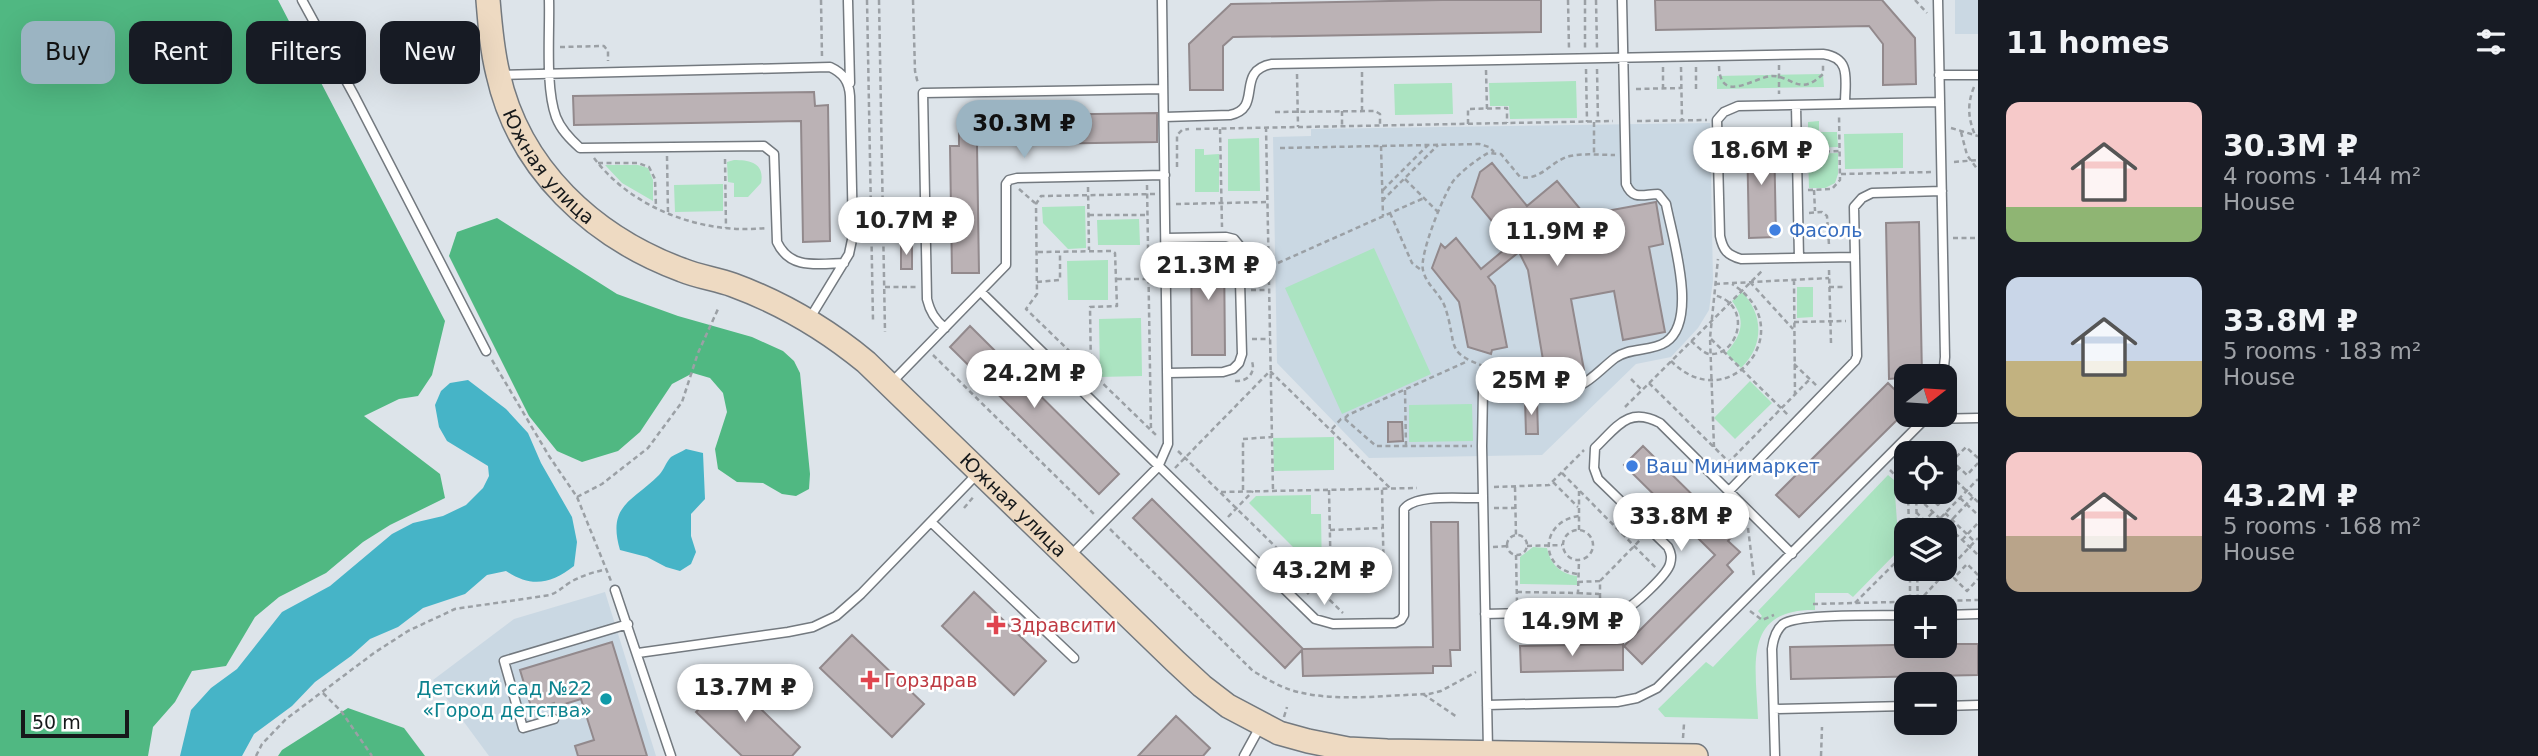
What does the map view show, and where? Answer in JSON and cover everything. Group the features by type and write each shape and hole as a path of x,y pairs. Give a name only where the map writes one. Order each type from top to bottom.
{"street":[{"name":"Южная улица","path":"488,0 498,75 510,112 527,147 545,175 571,204 600,227 654,258 683,271 733,285 809,320 841,341 1202,686 1228,706 1279,733 1348,749 1696,756"}],"lane":[{"path":"302,0 486,351"},
{"path":"549,0 552,102 556,119 570,140 580,148 764,145 774,154 777,242 781,252 791,261 808,264 844,263"},
{"path":"1068,558 1158,467 1166,452 1169,435 1161,0"},
{"path":"1488,752 1483,389 1492,379 1512,375 1546,390 1575,388 1597,376 1619,355 1662,345 1678,327 1683,310 1683,294 1666,204 1658,194 1636,196 1628,190 1622,0"},
{"path":"1938,0 1944,364"},
{"path":"809,320 849,254 853,235 848,1"},
{"path":"1164,117 1230,116 1240,113 1247,106 1250,80 1261,66 1569,58 1837,56 1844,70 1842,104"},
{"path":"498,75 830,67 845,78 850,96"},
{"path":"1939,75 1978,75"},
{"path":"945,328 930,310 927,286 923,93 1163,89"},
{"path":"1855,257 1741,259 1730,256 1723,248 1720,236 1717,120 1732,107 1940,102"},
{"path":"1796,105 1798,258"},
{"path":"889,385 1003,270 1007,260 1006,184 1009,180 1165,175"},
{"path":"1728,491 1852,366 1857,356 1854,207 1862,198 1872,193 1942,191"},
{"path":"1166,238 1222,237 1234,239 1239,245 1242,340 1242,354 1233,369 1223,372 1168,373"},
{"path":"981,292 1315,620 1355,624 1395,623 1401,620 1404,615 1403,518 1408,504 1419,499 1483,498"},
{"path":"1485,614 1627,609 1669,568 1671,554 1668,547 1598,480 1594,468 1595,448 1625,419 1637,415 1648,416 1660,423 1792,554"},
{"path":"1957,418 1978,418"},
{"path":"1487,705 1617,702 1637,698 1657,688 1918,427"},
{"path":"638,653 813,627 836,616 979,472"},
{"path":"931,522 1074,658"},
{"path":"615,590 671,756"},
{"path":"1957,615 1978,614"},
{"path":"1775,756 1772,649 1773,640 1783,624 1802,618 1894,615"},
{"path":"554,719 523,728 504,661 628,624"},
{"path":"1957,706 1978,705"},
{"path":"1774,709 1894,706"},
{"path":"1244,756 1261,724"}],"path":[{"path":"821,0 822,67"},
{"path":"867,0 873,320"},
{"path":"879,0 885,332"},
{"path":"914,0 915,77 923,93"},
{"path":"1568,0 1569,58"},
{"path":"550,47 604,46 608,51 608,71"},
{"path":"1719,56 1719,76 1731,86 1744,86 1765,77 1779,77 1797,85 1814,82 1824,74 1824,54"},
{"path":"1778,55 1779,105"},
{"path":"1695,56 1696,92"},
{"path":"1662,57 1663,88"},
{"path":"1681,57 1682,120"},
{"path":"1486,60 1486,109"},
{"path":"1362,62 1362,111"},
{"path":"1597,67 1605,68"},
{"path":"1298,127 1299,72"},
{"path":"1977,135 1969,121 1969,107 1978,81"},
{"path":"1624,89 1681,88"},
{"path":"1797,190 1832,189 1837,185 1841,174 1842,104"},
{"path":"1468,124 1468,109 1507,108 1507,123"},
{"path":"1342,111 1342,126"},
{"path":"1275,112 1378,111 1380,125"},
{"path":"1177,179 1177,141 1179,132 1185,129 1717,120"},
{"path":"1594,122 1594,155"},
{"path":"1940,123 1977,135"},
{"path":"1266,127 1273,491"},
{"path":"1220,128 1222,237"},
{"path":"1961,132 1967,155 1978,170"},
{"path":"1280,148 1479,144 1501,155 1520,177 1526,178 1541,174 1567,157 1625,155"},
{"path":"724,145 726,228"},
{"path":"1382,191 1428,145"},
{"path":"1382,201 1438,145"},
{"path":"667,146 668,213"},
{"path":"1381,146 1383,217"},
{"path":"586,148 623,187 668,213 726,228 776,226"},
{"path":"1797,152 1840,151"},
{"path":"1494,152 1481,157 1455,180 1424,252 1423,270 1427,281 1445,306 1455,348 1468,361 1512,375"},
{"path":"1941,160 1978,160"},
{"path":"598,163 638,163 649,167 655,179 656,207"},
{"path":"1841,174 1941,172"},
{"path":"1147,175 1147,194 1147,215 1151,432 1026,309 1037,294 1035,204 1041,196 1147,194 1165,193"},
{"path":"1088,176 1090,251"},
{"path":"1405,178 1439,213"},
{"path":"1009,180 1035,204"},
{"path":"1815,190 1815,212"},
{"path":"1278,263 1424,198"},
{"path":"1165,204 1267,202"},
{"path":"1390,214 1412,263 1423,270"},
{"path":"1089,215 1147,215"},
{"path":"1714,447 1710,338 1720,236"},
{"path":"1943,238 1978,238"},
{"path":"1037,252 1114,251 1117,306 1090,307 1091,373"},
{"path":"1037,282 1060,280 1060,252"},
{"path":"1743,476 1649,383 1775,258"},
{"path":"1116,279 1167,278"},
{"path":"1715,284 1829,278"},
{"path":"1794,280 1795,396"},
{"path":"1750,282 1794,330"},
{"path":"1671,361 1689,376 1711,381 1732,376 1742,370 1755,355 1761,336 1756,306 1742,290 1732,284"},
{"path":"884,287 927,286"},
{"path":"1829,287 1856,287"},
{"path":"1241,290 1269,290"},
{"path":"1692,341 1710,353 1723,351 1738,331 1737,313 1731,302 1714,295"},
{"path":"577,497 602,484 648,448 682,402 698,353 718,309"},
{"path":"1794,322 1857,321"},
{"path":"1710,338 1796,422"},
{"path":"1242,340 1270,339"},
{"path":"926,348 1253,671 1275,684 1298,692 1334,696 1423,694 1441,691 1486,667"},
{"path":"486,351 577,497 615,590"},
{"path":"1331,430 1348,415 1468,361"},
{"path":"1794,364 1824,393"},
{"path":"1270,371 1186,457 1355,624"},
{"path":"1270,371 1391,489"},
{"path":"1249,377 1257,385"},
{"path":"1632,379 1642,390"},
{"path":"1714,477 1810,379"},
{"path":"1405,389 1406,446"},
{"path":"1345,419 1373,445 1482,446"},
{"path":"1243,491 1243,439 1272,437"},
{"path":"1966,447 1978,461 1967,475 1952,461 1966,447"},
{"path":"1882,463 1894,474"},
{"path":"1562,473 1662,575"},
{"path":"1941,518 1978,479"},
{"path":"1553,482 1579,508"},
{"path":"1957,482 1978,502"},
{"path":"1483,487 1549,485"},
{"path":"1515,487 1516,536"},
{"path":"1221,492 1417,488"},
{"path":"1316,585 1384,584 1382,489"},
{"path":"1329,490 1331,584"},
{"path":"1218,526 1253,491"},
{"path":"1579,491 1579,530"},
{"path":"1954,518 1973,497"},
{"path":"1960,498 1978,515"},
{"path":"1915,504 1916,518"},
{"path":"1925,504 1939,518"},
{"path":"1745,507 1756,591"},
{"path":"1483,508 1515,508"},
{"path":"1916,512 1922,518"},
{"path":"1926,518 1933,512"},
{"path":"1945,513 1950,518"},
{"path":"1578,574 1561,569 1555,563 1549,546 1554,528 1561,521 1579,516"},
{"path":"1962,540 1978,523"},
{"path":"1924,595 1976,540 1957,525"},
{"path":"1330,530 1383,528"},
{"path":"1579,530 1589,535 1593,545 1589,556 1578,561 1569,558 1562,545 1565,536 1579,530"},
{"path":"1578,582 1600,581 1650,530"},
{"path":"1957,535 1978,555"},
{"path":"1516,536 1524,538 1527,546 1525,552 1516,555 1509,551 1507,546 1510,538 1516,536"},
{"path":"1527,546 1562,545"},
{"path":"1516,555 1517,614"},
{"path":"1578,561 1578,593"},
{"path":"1855,603 1894,564"},
{"path":"1967,564 1978,577 1967,591 1954,578 1967,564"},
{"path":"1974,571 1978,566"},
{"path":"256,756 262,744 286,719 408,631 455,609 560,592 581,577 607,569"},
{"path":"1600,581 1600,612"},
{"path":"1517,592 1600,594"},
{"path":"1957,601 1978,600"},
{"path":"1813,604 1894,602"},
{"path":"1742,604 1762,620 1774,615"},
{"path":"323,693 341,711 372,756"},
{"path":"1423,694 1457,717"},
{"path":"1821,756 1822,727"}],"shaded area":[{"path":"1955,0 1978,0 1978,34 1955,34"},
{"path":"1710,123 1713,281 1709,310 1698,328 1671,357 1636,364 1542,455 1369,458 1277,363 1273,137 1311,136 1311,129"},
{"path":"605,592 656,756 489,756 433,680 514,619"}],"green space":[{"path":"0,0 278,0 289,21 246,21 246,84 322,84 445,321 432,375 418,396 399,399 364,416 440,474 445,498 390,525 363,542 326,573 279,597 255,617 226,666 192,671 175,702 153,727 148,756 0,756"},
{"path":"1823,74 1824,87 1717,89 1717,76"},
{"path":"1576,81 1577,118 1510,119 1509,106 1490,106 1489,83"},
{"path":"1452,83 1453,114 1395,115 1394,84"},
{"path":"1819,121 1819,132 1837,132 1838,147 1808,148 1808,122"},
{"path":"1903,133 1903,168 1845,169 1844,134"},
{"path":"1259,138 1260,191 1228,191 1228,139"},
{"path":"1195,149 1204,149 1204,155 1219,154 1219,192 1195,192"},
{"path":"1838,153 1835,183 1825,188 1809,188 1808,154"},
{"path":"727,162 751,162 761,171 761,183 748,197 734,197 734,183 728,182"},
{"path":"605,165 638,165 648,168 653,180 653,201 622,183"},
{"path":"723,184 723,211 675,212 674,185"},
{"path":"1085,206 1086,248 1068,249 1043,223 1042,207"},
{"path":"497,218 617,294 678,316 752,337 783,351 794,361 800,373 810,474 809,489 796,496 782,494 763,483 737,482 718,469 715,449 727,412 723,393 710,378 693,373 672,384 640,432 618,451 582,462 557,451 529,416 449,256 457,232"},
{"path":"1139,219 1140,245 1098,245 1097,220"},
{"path":"1374,248 1431,374 1342,414 1285,288"},
{"path":"1108,260 1108,300 1068,300 1067,261"},
{"path":"1797,287 1813,287 1813,317 1797,318"},
{"path":"1742,292 1754,310 1758,330 1754,350 1741,368 1726,353 1735,341 1741,322 1732,301"},
{"path":"1141,318 1142,376 1100,377 1099,319"},
{"path":"1750,381 1772,403 1735,439 1714,418"},
{"path":"1472,404 1473,441 1409,442 1409,405"},
{"path":"1334,437 1334,470 1274,471 1273,438"},
{"path":"1888,475 1894,480 1897,518 1894,518 1894,555 1853,597 1848,593 1815,593 1815,610 1792,612 1775,619 1764,630 1758,644 1756,661 1758,719 1665,717 1658,709 1706,662 1713,667 1762,616 1758,611"},
{"path":"1311,495 1311,514 1321,514 1322,576 1249,503 1256,496"},
{"path":"1533,547 1547,548 1557,567 1577,576 1577,585 1520,584 1520,557"},
{"path":"348,708 404,728 425,756 278,756 282,750"}],"water":[{"path":"468,380 506,409 528,433 541,463 572,517 577,542 574,566 557,577 541,582 524,580 506,571 487,575 465,594 423,608 398,627 370,639 315,682 292,706 254,734 242,756 180,756 191,710 211,688 237,669 282,612 330,586 392,534 413,523 443,516 466,505 483,488 489,476 488,466 447,441 439,427 435,405 441,391 450,383"},
{"path":"686,449 703,453 705,499 691,514 691,536 696,552 691,564 680,571 647,557 620,550 617,523 624,506 659,475 671,457"}],"building":[{"path":"1541,0 1541,32 1233,37 1223,46 1223,90 1190,90 1189,44 1231,4"},
{"path":"1655,0 1882,0 1915,38 1916,84 1883,85 1883,44 1869,26 1656,30"},
{"path":"814,92 815,106 828,105 830,241 803,242 801,121 574,125 573,96"},
{"path":"1157,113 1157,142 977,145 979,273 952,273 950,146 959,146 959,130 977,129 976,116"},
{"path":"1747,136 1774,136 1776,237 1749,238"},
{"path":"1492,163 1527,206 1557,181 1585,215 1656,202 1663,244 1649,247 1665,332 1623,340 1614,291 1571,299 1584,370 1569,372 1544,366 1528,270 1519,252 1488,277 1495,286 1507,347 1492,350 1491,354 1468,347 1459,302 1432,268 1441,244 1445,248 1456,238 1481,269 1511,244 1472,197 1480,172"},
{"path":"1919,222 1922,364 1894,364 1894,379 1889,379 1886,223"},
{"path":"901,245 912,245 912,269 901,269"},
{"path":"1191,250 1224,250 1225,355 1192,355"},
{"path":"970,326 1119,474 1099,494 950,347"},
{"path":"1888,383 1894,389 1894,423 1799,517 1776,495"},
{"path":"1525,400 1537,400 1538,434 1526,434"},
{"path":"1388,422 1402,422 1403,441 1388,442"},
{"path":"1643,446 1733,535 1728,541 1740,552 1727,565 1733,572 1642,664 1624,646 1715,555 1624,465"},
{"path":"1152,499 1303,649 1433,647 1431,522 1458,522 1460,650 1450,650 1451,666 1433,666 1433,673 1303,676 1302,650 1285,668 1133,518"},
{"path":"974,592 1046,661 1014,695 942,626"},
{"path":"852,635 924,704 892,737 820,668"},
{"name":"Детский сад №22 «Город детства»","path":"612,642 647,756 578,756 575,746 594,740 581,699 555,707 554,703 532,710 520,670"},
{"path":"1623,644 1623,670 1521,672 1520,646"},
{"path":"1957,644 1978,644 1978,675 1957,675 1957,672 1894,672 1894,677 1791,679 1790,647 1894,645 1894,658 1957,658"},
{"path":"729,678 800,747 792,756 742,756 696,712"},
{"path":"1176,716 1210,748 1203,756 1138,756"}],"place":[{"name":"Фасоль","path":"1775,230"},
{"name":"Ваш Минимаркет","path":"1632,466"},
{"name":"Здравсити","path":"996,625"},
{"name":"Горздрав","path":"870,680"},
{"name":"Детский сад №22 «Город детства»","path":"606,699"}]}
